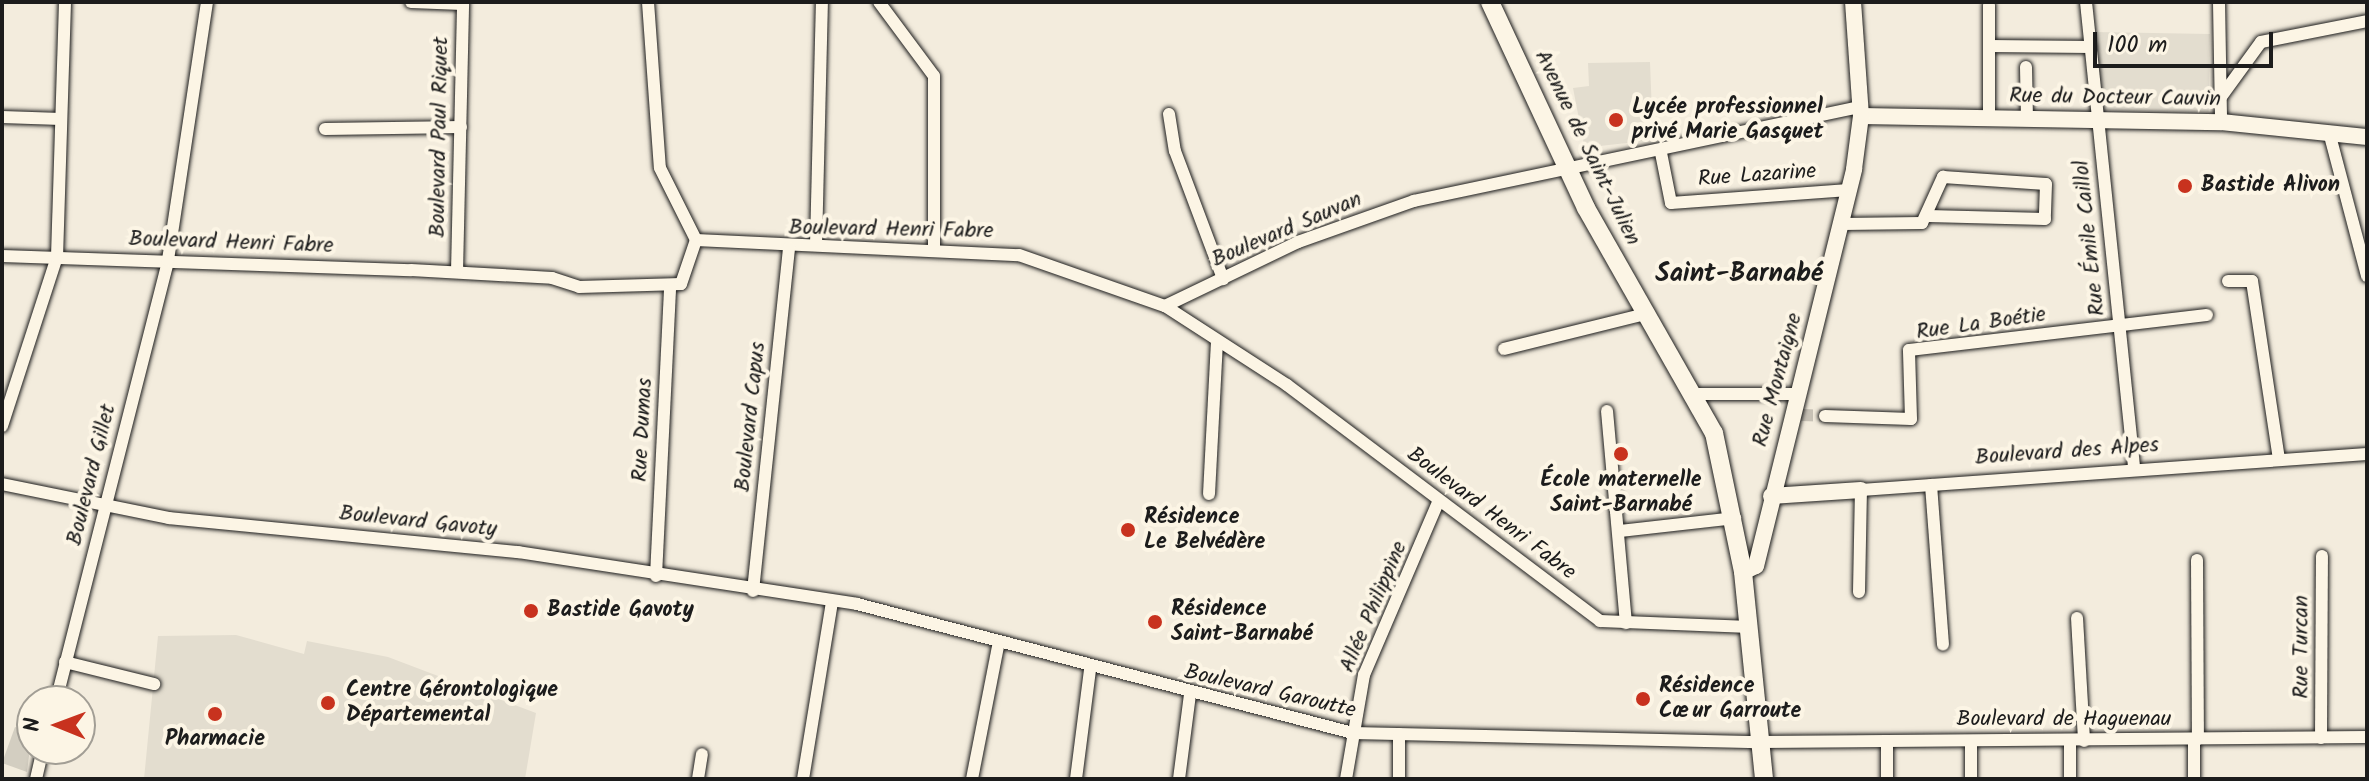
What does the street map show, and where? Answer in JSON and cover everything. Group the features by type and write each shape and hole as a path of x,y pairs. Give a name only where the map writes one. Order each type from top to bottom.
{"main road":[{"name":"Avenue de Saint-Julien","path":"1490,2 1569,173 1697,394 1735,518 1750,627 1764,779"}],"street":[{"path":"2,426 57,257 65,2"},
{"name":"Boulevard Gillet","path":"60,685 168,260 207,2"},
{"path":"411,2 463,3"},
{"path":"648,2 660,168 696,240 681,284 670,285"},
{"path":"816,245 822,2"},
{"path":"879,2 934,76 934,246"},
{"name":"Rue Montaigne","path":"1743,572 1756,566 1771,496 1796,415 1796,394 1849,190 1861,112 1853,2"},
{"name":"Rue Émile Caillol","path":"2086,2 2134,469"},
{"path":"2219,2 2221,122"},
{"name":"Boulevard Paul Riquet","path":"457,272 463,3"},
{"path":"1989,5 1989,117"},
{"path":"2221,97 2255,46 2367,21"},
{"path":"1989,46 2091,47"},
{"path":"2026,67 2027,118"},
{"name":"Boulevard Sauvan","path":"1165,306 1298,242 1414,201 1569,173 1861,112"},
{"name":"Rue du Docteur Cauvin","path":"1861,112 2221,122 2367,137"},
{"path":"1169,114 1175,151 1223,279"},
{"path":"2,117 61,119"},
{"path":"325,129 461,127"},
{"path":"2329,132 2367,276"},
{"name":"Rue Lazarine","path":"1661,153 1671,203 1849,190"},
{"path":"1842,224 1917,224 1928,216 2045,219 2046,184 1939,178 1928,216"},
{"name":"Boulevard Henri Fabre","path":"696,240 789,248 816,245 934,246 1019,255 1165,306 1217,343 1287,385 1600,621 1750,627"},
{"name":"Boulevard Capus","path":"753,591 789,248"},
{"name":"Boulevard Henri Fabre","path":"2,256 457,272 552,278 579,287 670,285"},
{"path":"2228,281 2252,281 2279,460"},
{"name":"Rue Dumas","path":"656,576 670,285"},
{"path":"1504,349 1649,313"},
{"name":"Rue La Boétie","path":"1825,416 1911,419 1909,350 2207,315"},
{"path":"1209,494 1217,343"},
{"path":"1697,394 1796,394"},
{"path":"1607,411 1626,623"},
{"name":"Boulevard des Alpes","path":"1771,496 2367,454"},
{"name":"Boulevard Gavoty","path":"2,484 105,507 518,552 656,576 832,601"},
{"path":"1931,485 1943,645"},
{"path":"1859,592 1861,490"},
{"name":"Allée Philippine","path":"1346,779 1364,675 1439,500"},
{"path":"1620,531 1735,518"},
{"name":"Rue Turcan","path":"2321,738 2322,556"},
{"path":"2194,779 2197,560"},
{"path":"803,779 832,601"},
{"name":"Boulevard Garoutte","path":"832,601 998,646 1353,733 1760,742"},
{"path":"2077,618 2084,741"},
{"path":"972,779 998,646"},
{"path":"65,662 154,684"},
{"path":"1076,779 1090,669"},
{"path":"1179,779 1190,694"},
{"path":"1399,734 1399,779"},
{"name":"Boulevard de Haguenau","path":"1760,742 2367,737"},
{"path":"1971,741 1971,779"},
{"path":"2070,741 2070,779"},
{"path":"1887,742 1887,779"},
{"path":"698,779 702,754"}],"shaded area":[{"path":"2095,32 2210,34 2209,112 2094,110"},
{"name":"Lycée professionnel privé Marie Gasquet","path":"1650,62 1653,140 1600,146 1586,155 1573,88 1589,86 1588,63"},
{"name":"Centre Gérontologique Départemental","path":"236,635 304,654 307,641 388,657 536,713 525,779 144,779 158,636"},
{"path":"16,727 16,765 28,765 27,772 2,763"}],"tunnel":[{"path":"1801,415 1825,416"}],"place":[{"name":"Lycée professionnel privé Marie Gasquet","path":"1616,120"},
{"name":"Bastide Alivon","path":"2185,186"},
{"name":"École maternelle Saint-Barnabé","path":"1621,454"},
{"name":"Résidence Le Belvédère","path":"1128,530"},
{"name":"Bastide Gavoty","path":"531,611"},
{"name":"Résidence Saint-Barnabé","path":"1155,622"},
{"name":"Résidence Cœur Garroute","path":"1643,699"},
{"name":"Centre Gérontologique Départemental","path":"328,703"},
{"name":"Pharmacie","path":"215,714"}],"district":[{"name":"Saint-Barnabé","path":"1739,275"}]}
